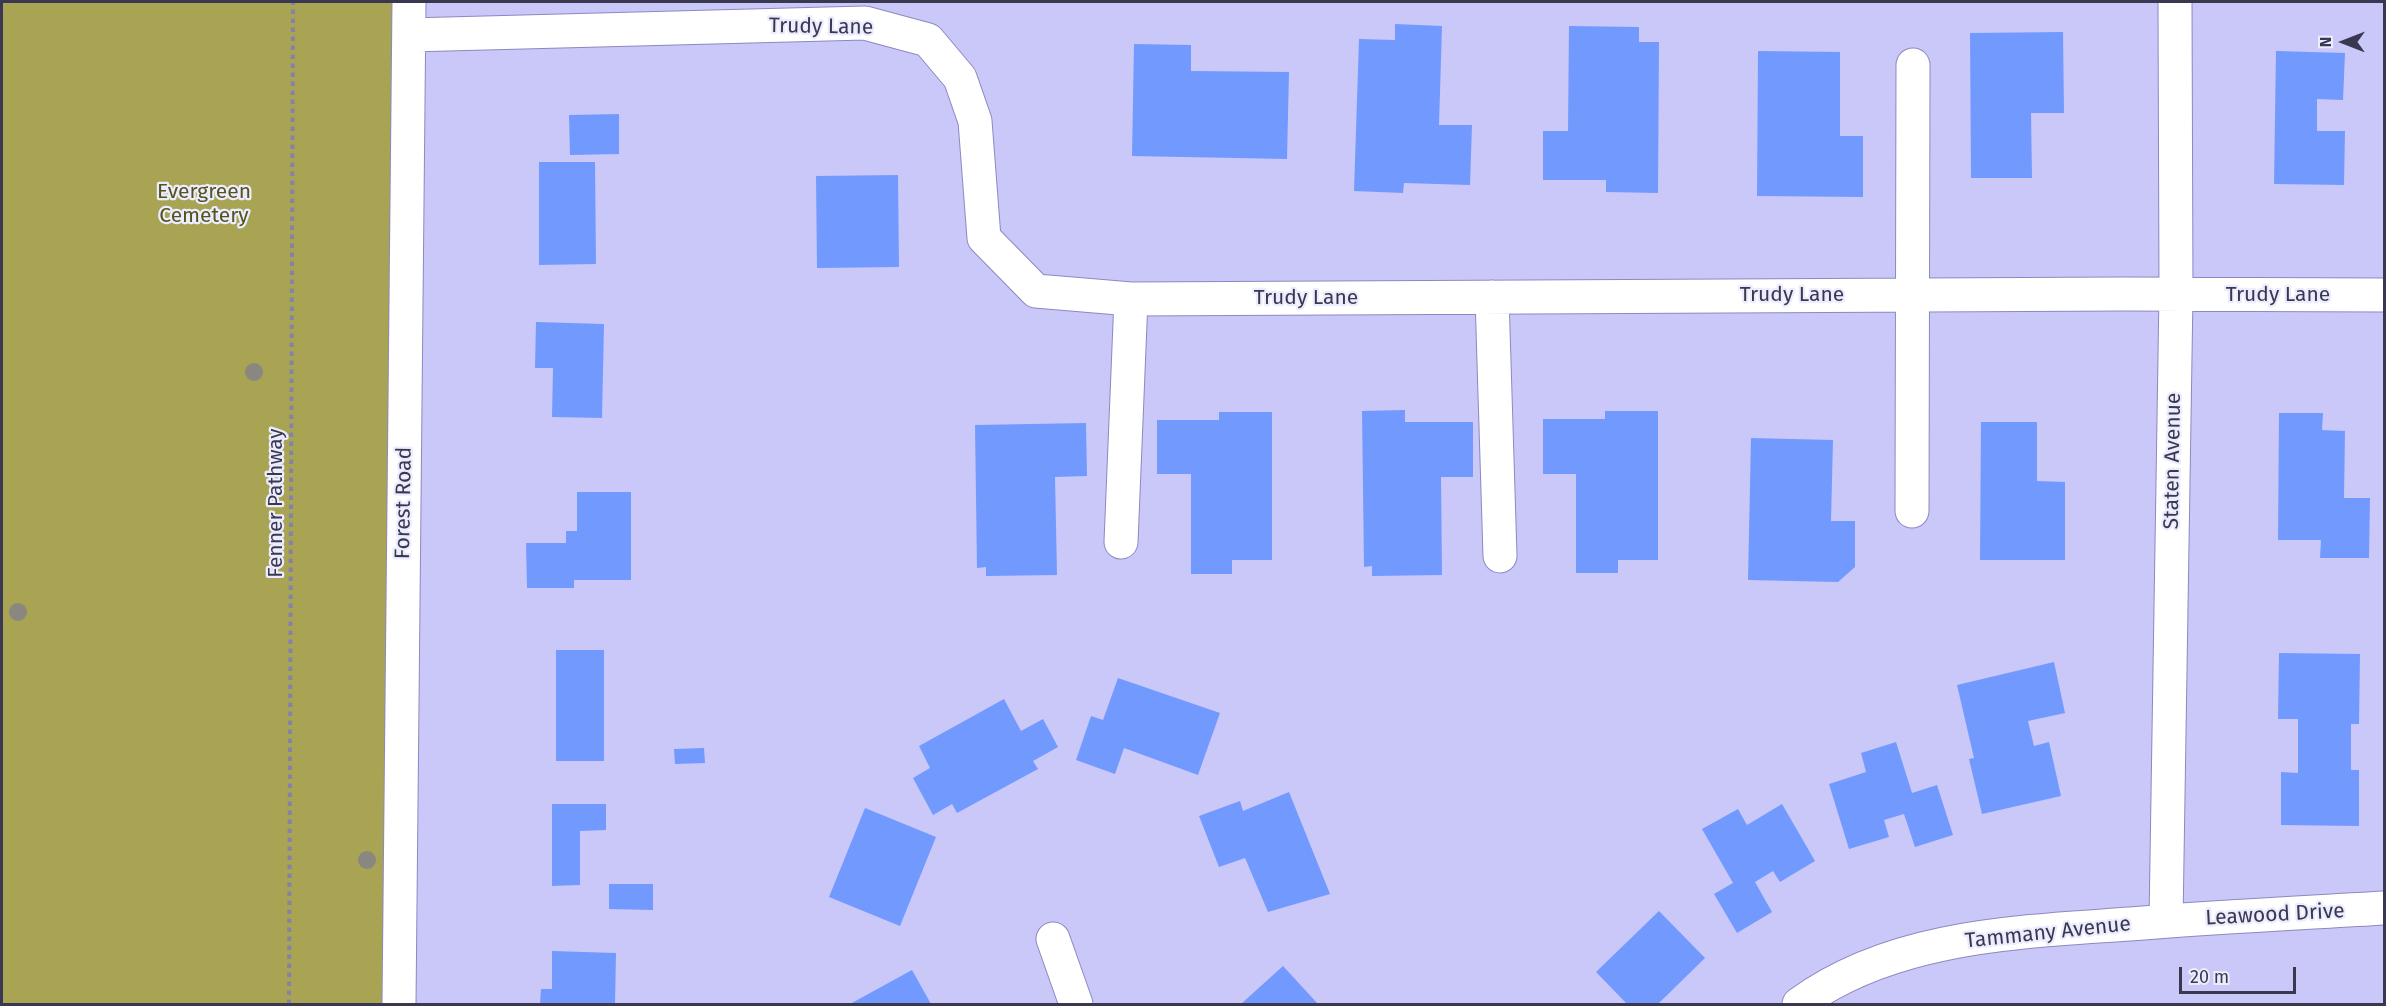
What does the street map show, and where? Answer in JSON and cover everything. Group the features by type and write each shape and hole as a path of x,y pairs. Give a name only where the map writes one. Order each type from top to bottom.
{"street":[{"name":"Forest Road","path":"399,1005 410,2"},
{"name":"Staten Avenue","path":"2166,921 2176,294 2175,2"},
{"name":"Trudy Lane","path":"409,35 865,23 928,40 960,78 975,121 984,238 1036,291 1131,299 2176,294 2385,296"},
{"path":"1912,511 1913,64"},
{"path":"1492,297 1500,556"},
{"path":"1121,542 1131,299"},
{"name":"Leawood Drive","path":"2166,921 2385,908"},
{"name":"Tammany Avenue","path":"1800,1005 1812,995 1874,964 1933,947 2008,933 2166,921"},
{"path":"1053,939 1076,1005"}],"path":[{"name":"Fenner Pathway","path":"290,1005 292,2"}],"green space":[{"name":"Evergreen Cemetery","path":"2,2 408,2 398,1004 2,1004"}],"building":[{"path":"1395,24 1442,26 1439,125 1472,125 1470,185 1404,183 1403,193 1354,191 1359,39 1395,40"},
{"path":"1569,26 1639,27 1639,42 1659,42 1658,193 1606,192 1606,180 1543,180 1543,131 1568,131"},
{"path":"2063,32 2064,113 2031,113 2032,178 1971,178 1970,33"},
{"path":"1134,44 1191,45 1191,71 1289,72 1287,159 1132,156"},
{"path":"1758,51 1840,52 1840,136 1863,136 1863,197 1757,196"},
{"path":"2276,51 2345,53 2343,100 2317,99 2317,131 2345,131 2344,185 2274,184"},
{"path":"619,114 619,154 570,155 569,115"},
{"path":"539,162 595,162 596,264 539,265"},
{"path":"898,175 899,267 817,268 816,176"},
{"path":"536,322 604,324 602,418 552,417 553,368 535,368"},
{"path":"1405,410 1405,422 1473,422 1473,477 1441,477 1442,575 1372,576 1372,566 1364,567 1362,411"},
{"path":"1605,411 1658,411 1658,560 1618,560 1618,573 1576,573 1576,474 1543,474 1543,419 1605,419"},
{"path":"1219,412 1272,412 1272,560 1232,560 1232,574 1191,574 1191,474 1157,474 1157,420 1219,420"},
{"path":"2279,413 2323,413 2322,430 2345,431 2344,498 2370,498 2369,558 2320,558 2321,540 2278,540"},
{"path":"1981,422 2037,422 2037,481 2065,482 2065,560 1980,560"},
{"path":"1086,423 1087,476 1055,477 1057,575 986,576 986,567 977,568 975,425"},
{"path":"1751,438 1833,440 1831,521 1855,521 1855,567 1838,582 1748,580"},
{"path":"577,492 631,492 631,580 574,580 574,588 527,588 526,543 566,543 566,531 577,531"},
{"path":"556,650 604,650 604,761 556,761"},
{"path":"2279,653 2360,654 2359,724 2351,724 2351,770 2359,770 2359,826 2281,825 2281,772 2298,773 2298,719 2278,719"},
{"path":"2054,662 2065,713 2028,721 2034,746 2049,742 2061,796 1982,814 1969,759 1974,758 1957,685"},
{"path":"1118,678 1220,713 1198,775 1124,748 1115,774 1076,760 1091,716 1103,720"},
{"path":"1004,699 1021,731 1043,719 1058,747 1033,761 1038,769 957,813 952,804 933,815 913,778 930,768 919,746"},
{"path":"1896,742 1912,793 1937,785 1953,835 1915,847 1904,814 1884,820 1889,837 1849,849 1829,784 1866,772 1861,753"},
{"path":"704,748 705,763 675,764 674,749"},
{"path":"1289,792 1330,894 1268,912 1245,858 1219,867 1199,816 1240,801 1243,811"},
{"path":"552,804 606,804 606,830 580,831 580,885 552,886"},
{"path":"1782,804 1815,861 1780,882 1773,871 1755,882 1772,912 1737,933 1714,894 1733,883 1702,829 1738,809 1747,825"},
{"path":"865,808 936,837 900,926 829,897"},
{"path":"609,884 653,884 653,910 609,909"},
{"path":"1659,911 1705,958 1658,1004 1627,1004 1596,972"},
{"path":"552,951 616,953 615,1004 540,1004 541,989 552,989"},
{"path":"1283,966 1318,1004 1241,1004"},
{"path":"912,970 931,1004 850,1004"}]}
